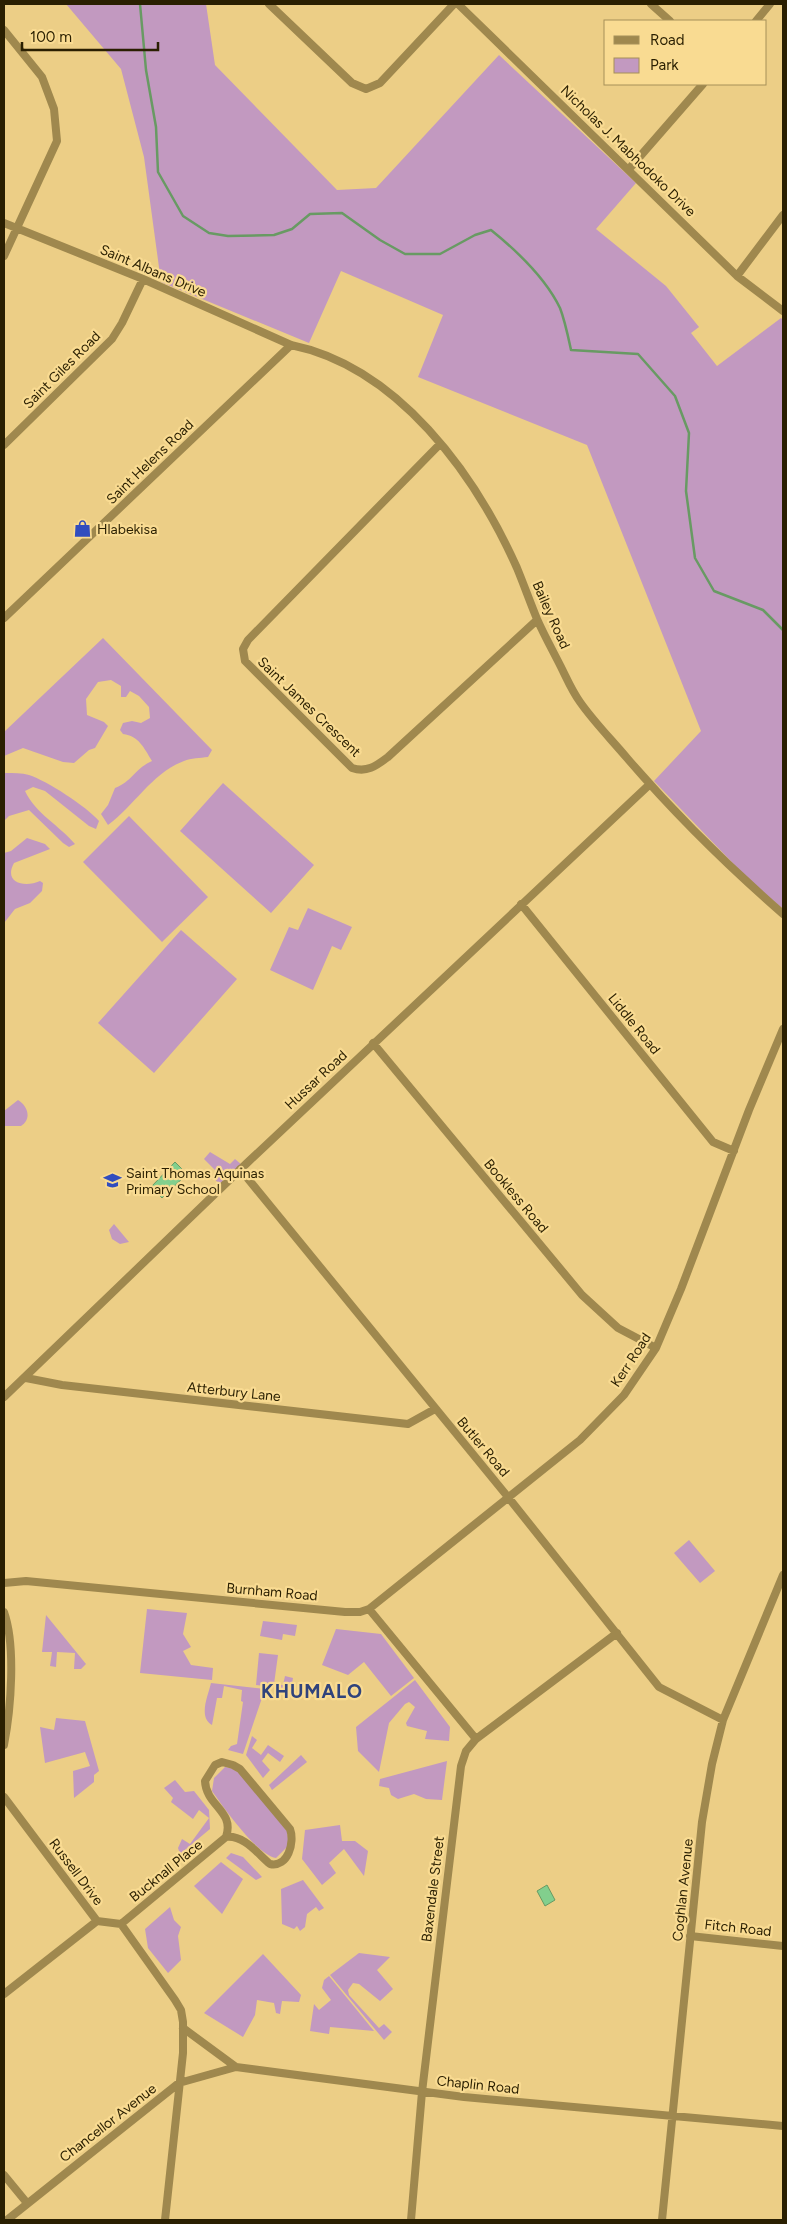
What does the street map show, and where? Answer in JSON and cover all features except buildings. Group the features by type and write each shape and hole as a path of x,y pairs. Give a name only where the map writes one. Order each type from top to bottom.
{"street":[{"path":"269,4 352,84 366,89 380,83 454,4"},
{"name":"Nicholas J. Mabhodoko Drive","path":"458,4 737,276 783,312"},
{"path":"651,4 669,20"},
{"path":"757,20 770,4"},
{"path":"4,30 42,77 54,109 57,142 4,256"},
{"path":"629,169 702,85"},
{"path":"737,276 783,214"},
{"name":"Saint Albans Drive","path":"4,223 143,279 291,345"},
{"name":"Saint Giles Road","path":"4,446 112,338 122,323 143,279"},
{"name":"Bailey Road","path":"291,345 314,350 333,358 387,390 440,444 466,476 481,499 517,568 537,620 578,700 593,720 650,784 738,874 783,914"},
{"name":"Saint Helens Road","path":"4,618 291,345"},
{"name":"Saint James Crescent","path":"440,444 248,640 243,649 244,662 352,768 366,770 373,768 388,757 537,620"},
{"name":"Hussar Road","path":"4,1398 240,1169 650,784"},
{"name":"Liddle Road","path":"521,904 714,1142 734,1151"},
{"name":"Kerr Road","path":"369,1609 580,1440 624,1395 656,1348 783,1029"},
{"name":"Bookless Road","path":"373,1043 582,1295 618,1328 656,1348"},
{"name":"Butler Road","path":"240,1169 508,1497 659,1687 723,1720"},
{"name":"Atterbury Lane","path":"26,1378 62,1385 408,1424 435,1409"},
{"name":"Coghlan Avenue","path":"662,2220 702,1822 712,1764 723,1720 783,1575"},
{"name":"Burnham Road","path":"4,1583 26,1582 345,1612 360,1612 369,1609"},
{"path":"369,1609 476,1739"},
{"path":"4,1612 9,1627 10,1687 4,1745"},
{"name":"Baxendale Street","path":"411,2220 422,2092 458,1781 466,1751 476,1739 617,1633"},
{"path":"222,1762 233,1764 240,1770 284,1821 290,1829 293,1839 292,1848 283,1860 270,1864 241,1839 234,1836 226,1837 230,1828 228,1820 207,1793 205,1781 215,1765 222,1762"},
{"name":"Russell Drive","path":"4,1797 97,1921 121,1924"},
{"name":"Bucknall Place","path":"121,1924 226,1837"},
{"path":"4,1994 97,1921"},
{"path":"121,1924 181,2010 183,2052 165,2220"},
{"name":"Fitch Road","path":"690,1936 783,1946"},
{"name":"Chaplin Road","path":"183,2025 236,2067 422,2092 783,2126"},
{"name":"Chancellor Avenue","path":"7,2220 179,2083 236,2067"},
{"path":"4,2175 27,2203"}],"green space":[{"path":"66,4 206,4 215,65 337,190 376,188 499,55 636,183 596,229 666,286 699,327 691,333 717,366 781,318 783,320 783,909 748,879 654,781 701,731 587,445 418,377 443,315 341,271 309,343 161,282 144,157 121,69"},
{"path":"103,638 212,750 208,757 187,760 162,773 108,825 101,814 108,805 115,788 126,782 152,761 144,747 137,740 123,734 120,730 123,723 132,721 141,723 150,718 149,707 139,696 130,691 126,697 121,697 121,686 111,680 98,682 86,699 87,715 104,722 108,726 95,748 89,750 74,763 63,762 23,748 4,756 4,732"},
{"path":"4,767 5,773 29,775 66,795 85,808 99,821 96,829 89,826 45,791 33,787 25,791 29,799 41,813 75,844 69,847 63,843 29,810 9,816 4,821"},
{"path":"223,783 314,865 271,913 180,831"},
{"path":"129,816 208,897 162,942 83,862"},
{"path":"27,838 45,844 50,849 14,863 11,875 13,879 22,884 40,881 43,883 42,891 30,903 15,909 4,923 4,853 11,851"},
{"path":"308,908 352,927 341,950 332,946 313,990 270,970 289,927 298,930"},
{"path":"181,930 237,979 154,1073 98,1023"},
{"path":"18,1100 26,1109 27,1120 21,1126 4,1126 4,1111"},
{"path":"210,1152 230,1164 235,1159 242,1165 221,1185 213,1178 218,1173 204,1159"},
{"path":"114,1224 129,1242 120,1244 112,1239 109,1230"},
{"path":"689,1540 715,1571 700,1583 674,1553"},
{"path":"147,1609 187,1613 183,1634 191,1647 183,1651 191,1665 213,1668 212,1680 140,1673"},
{"path":"46,1615 86,1664 81,1669 74,1669 75,1653 57,1652 56,1667 50,1666 52,1652 42,1652"},
{"path":"263,1621 297,1625 295,1636 283,1634 282,1640 260,1636"},
{"path":"336,1629 381,1634 414,1678 391,1696 364,1662 348,1675 322,1665"},
{"path":"259,1653 278,1655 274,1684 283,1685 285,1676 293,1678 291,1689 256,1685"},
{"path":"415,1680 450,1727 449,1741 425,1739 427,1731 407,1726 406,1723 415,1707 409,1702 405,1704 389,1723 379,1772 358,1751 356,1727"},
{"path":"211,1683 265,1689 243,1754 228,1750 231,1746 237,1744 243,1702 241,1701 242,1690 224,1686 222,1698 217,1698 212,1725 208,1721 205,1712"},
{"path":"56,1718 85,1721 99,1771 94,1775 94,1782 74,1798 73,1771 90,1766 85,1752 45,1763 40,1727 54,1730"},
{"path":"252,1736 257,1740 252,1748 261,1755 268,1745 284,1756 280,1762 268,1753 262,1761 270,1770 263,1778 246,1755"},
{"path":"301,1755 307,1762 272,1790 269,1785"},
{"path":"447,1761 442,1800 426,1799 414,1794 398,1799 391,1795 389,1788 379,1786 380,1779"},
{"path":"225,1767 241,1774 287,1831 289,1845 276,1858 268,1855 251,1840 212,1791 214,1778"},
{"path":"175,1780 185,1792 194,1791 209,1810 210,1829 180,1854 178,1848 182,1839 190,1844 209,1818 199,1810 193,1819 171,1802 173,1798 164,1788"},
{"path":"340,1825 342,1841 355,1841 368,1851 364,1876 344,1849 329,1863 336,1873 322,1885 302,1859 305,1830"},
{"path":"231,1853 243,1857 262,1877 256,1880 226,1858"},
{"path":"221,1862 243,1879 222,1914 194,1886"},
{"path":"303,1880 324,1908 319,1911 316,1907 307,1914 305,1927 300,1931 297,1926 294,1929 282,1924 281,1889"},
{"path":"170,1907 174,1920 181,1927 178,1936 181,1960 168,1973 148,1948 145,1929"},
{"path":"359,1953 390,1957 377,1970 393,1989 380,2001 359,1984 353,1983 348,1990 349,1995 379,2028 384,2024 392,2032 384,2040 330,1975"},
{"path":"263,1954 301,1995 299,2002 282,2001 280,2014 276,2013 274,2003 257,2000 255,2015 243,2037 204,2013"},
{"path":"329,1976 374,2031 330,2027 329,2034 310,2031 314,2004 319,2010 331,2000 322,1988 324,1980"}],"shaded area":[{"path":"175,1162 187,1174 162,1198 151,1187"},
{"path":"547,1885 555,1900 545,1906 537,1891"}],"waterway":[{"path":"140,4 146,70 156,127 158,172 183,216 209,233 228,236 274,235 292,229 310,214 342,213 380,240 405,254 440,254 475,235 491,230 511,247 547,286 560,308 571,350 638,354 675,396 689,433 686,491 695,558 714,591 763,610 783,630"}],"place":[{"name":"Hlabekisa","path":"83,529"},
{"name":"Saint Thomas Aquinas Primary School","path":"112,1181"}],"district":[{"name":"KHUMALO","path":"312,1691"}]}
